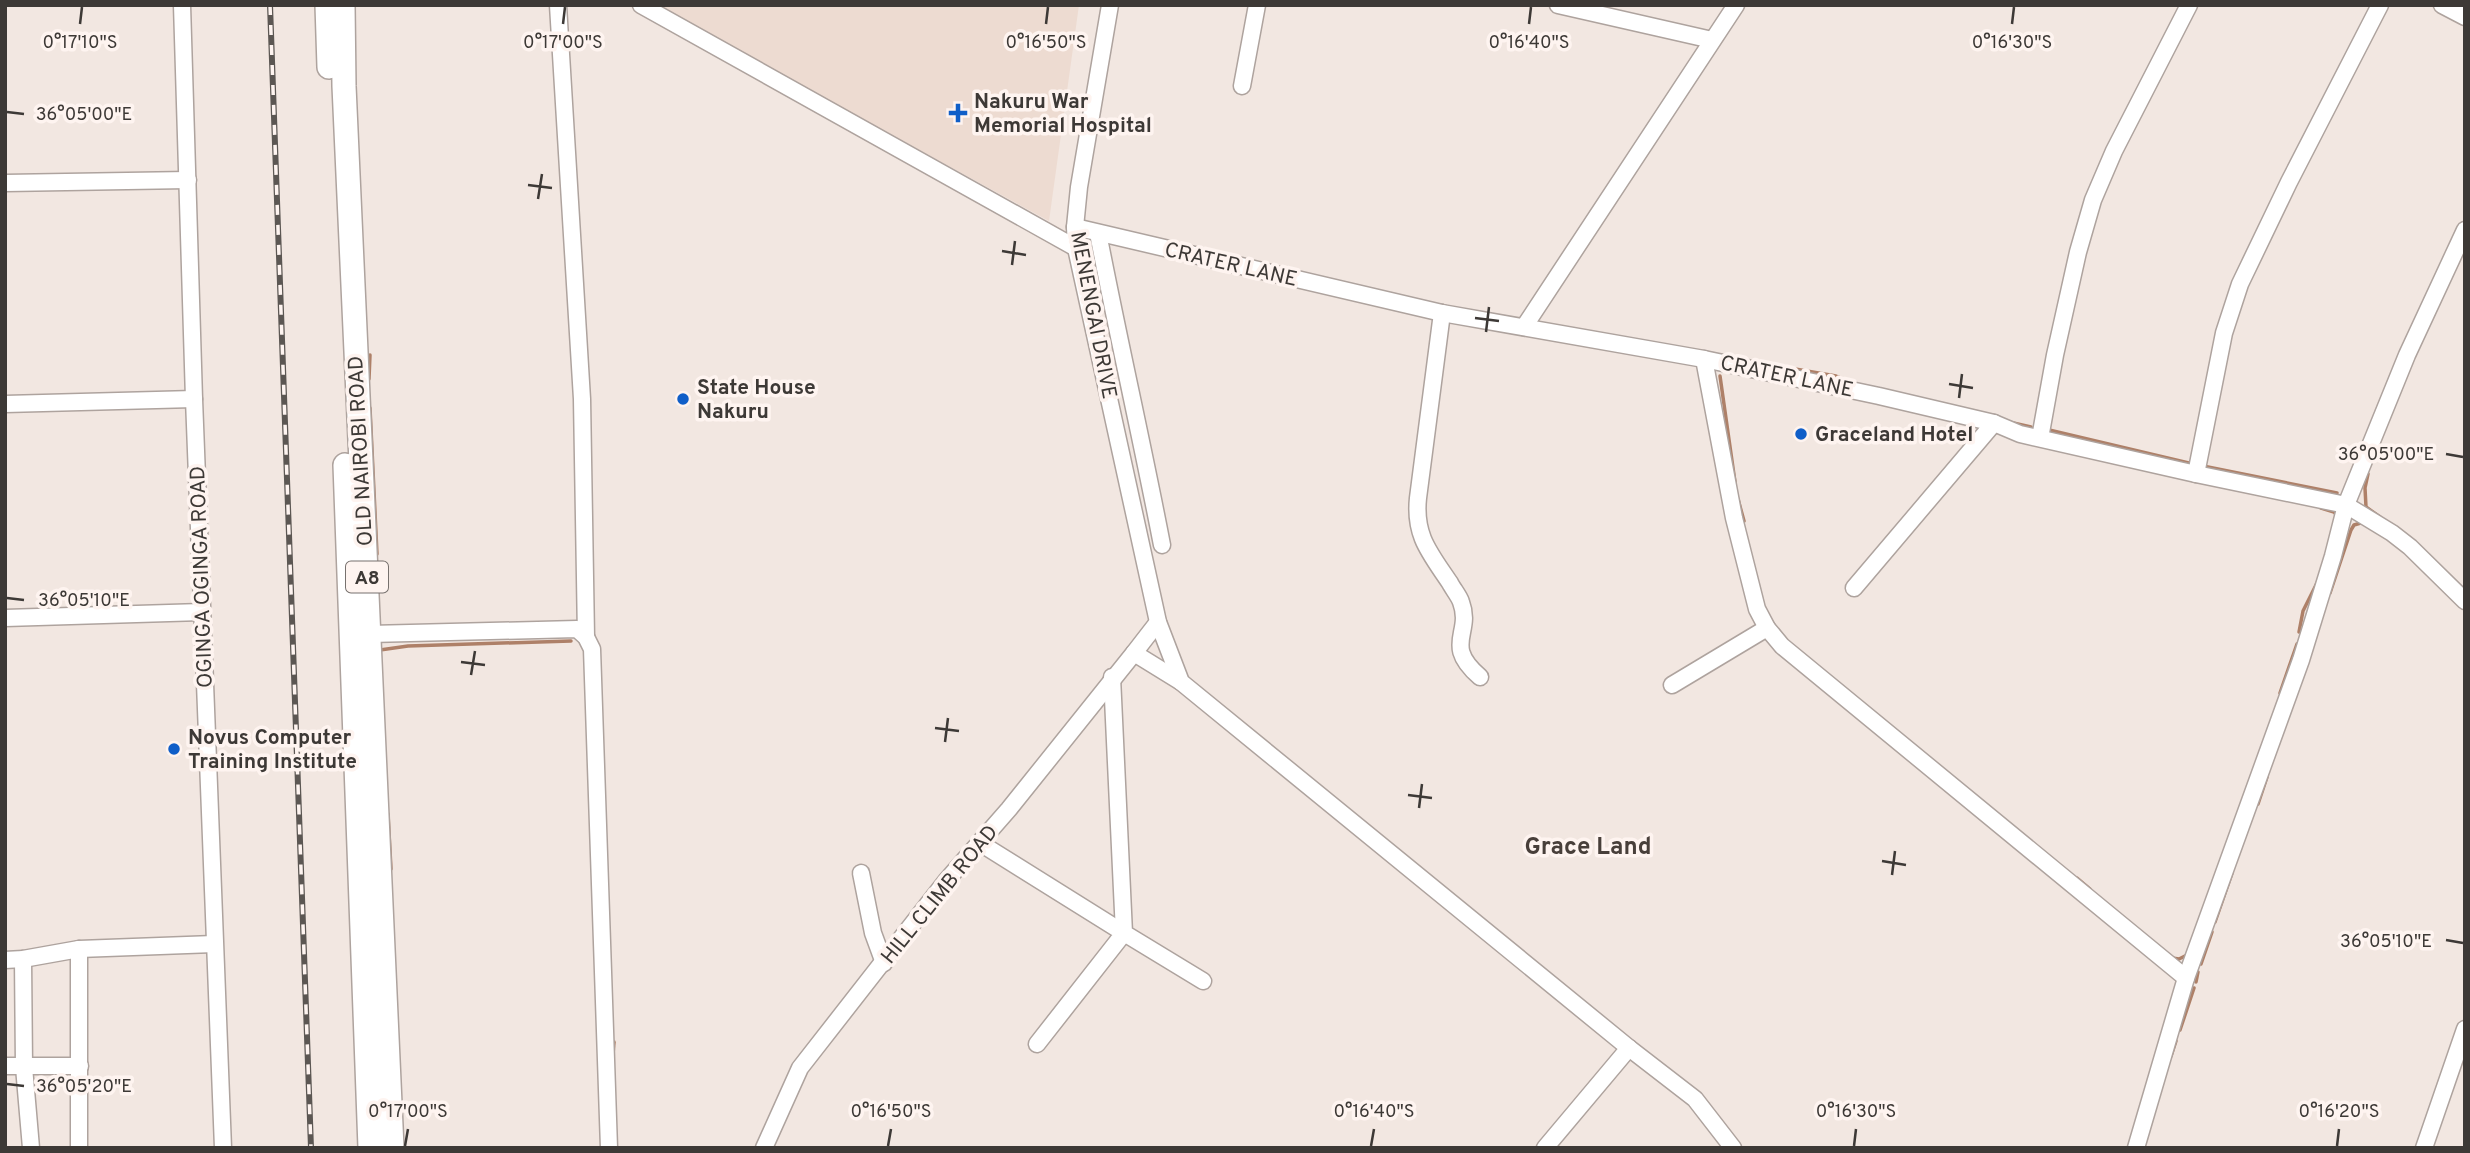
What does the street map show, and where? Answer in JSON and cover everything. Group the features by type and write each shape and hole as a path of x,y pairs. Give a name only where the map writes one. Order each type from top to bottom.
{"highway":[{"name":"OLD NAIROBI ROAD","path":"327,5 370,1148"},
{"name":"OLD NAIROBI ROAD","path":"343,5 344,86 392,1148"}],"street":[{"name":"OGINGA OGINGA ROAD","path":"182,5 194,399 223,1148"},
{"path":"558,5 582,399 586,637"},
{"path":"641,5 1076,248"},
{"name":"MENENGAI DRIVE","path":"1110,5 1087,136 1075,227 1076,248 1158,622 1181,682"},
{"path":"1242,86 1257,5"},
{"path":"1558,5 1712,40"},
{"path":"1524,327 1736,5"},
{"path":"2040,438 2054,355 2093,200 2114,151 2189,5"},
{"path":"2196,474 2224,333 2240,284 2380,5"},
{"path":"2442,5 2465,17"},
{"path":"5,183 188,180"},
{"name":"CRATER LANE","path":"1075,227 1442,313 1704,359 1879,396 1994,423 2020,434 2346,505 2410,547 2465,601"},
{"path":"2136,1148 2186,978 2301,660 2346,505 2407,355 2465,230"},
{"path":"1098,233 1162,545"},
{"path":"1442,313 1418,498 1418,528 1423,542 1461,601 1464,615 1460,645 1463,660 1480,677"},
{"path":"1704,359 1734,518 1757,609 1767,628 1782,646 2186,978"},
{"path":"5,404 194,399"},
{"path":"1854,589 1994,423"},
{"path":"5,618 202,612"},
{"name":"HILL CLIMB ROAD","path":"764,1148 796,1073 946,881 980,843 1158,622"},
{"path":"1672,685 1767,628"},
{"path":"370,635 577,629 586,637 592,649 609,1148"},
{"path":"1134,653 1181,682 1695,1099 1733,1148"},
{"path":"1037,1044 1124,933 1112,677"},
{"path":"980,843 1203,981"},
{"path":"861,873 873,933 884,963"},
{"path":"5,960 23,960 79,949 214,944"},
{"path":"79,949 79,1148"},
{"path":"23,960 24,1067 31,1148"},
{"path":"2424,1148 2465,1029"},
{"path":"1545,1148 1629,1048"},
{"path":"5,1066 80,1066"}],"shaded area":[{"name":"Nakuru War Memorial Hospital","path":"654,5 1079,5 1049,221"}],"waterway":[{"path":"369,379 370,355"},
{"path":"1755,362 1836,376 1853,383"},
{"path":"1720,376 1735,482"},
{"path":"370,408 377,554"},
{"path":"2009,422 2031,427"},
{"path":"2045,429 2193,464"},
{"path":"2203,466 2337,493"},
{"path":"2368,474 2365,488 2366,507 2380,517"},
{"path":"1738,499 1744,521"},
{"path":"2321,508 2334,512 2338,517"},
{"path":"2330,593 2351,530 2354,525 2364,522"},
{"path":"2299,632 2303,611 2318,581"},
{"path":"380,650 408,646 571,641"},
{"path":"2280,693 2297,644"},
{"path":"2258,804 2267,777"},
{"path":"388,814 391,869"},
{"path":"2215,922 2232,873"},
{"path":"2077,878 2090,889"},
{"path":"2201,964 2212,932"},
{"path":"2172,958 2179,959 2187,955"},
{"path":"2196,982 2198,972"},
{"path":"2180,1030 2194,988"},
{"path":"2171,1056 2176,1041"},
{"path":"613,1054 614,1042"}],"railway":[{"path":"270,5 311,1148"}],"place":[{"name":"Nakuru War Memorial Hospital","path":"958,113"},
{"name":"State House Nakuru","path":"683,399"},
{"name":"Graceland Hotel","path":"1801,434"},
{"name":"Novus Computer Training Institute","path":"174,749"}],"district":[{"name":"Grace Land","path":"1588,846"}]}
